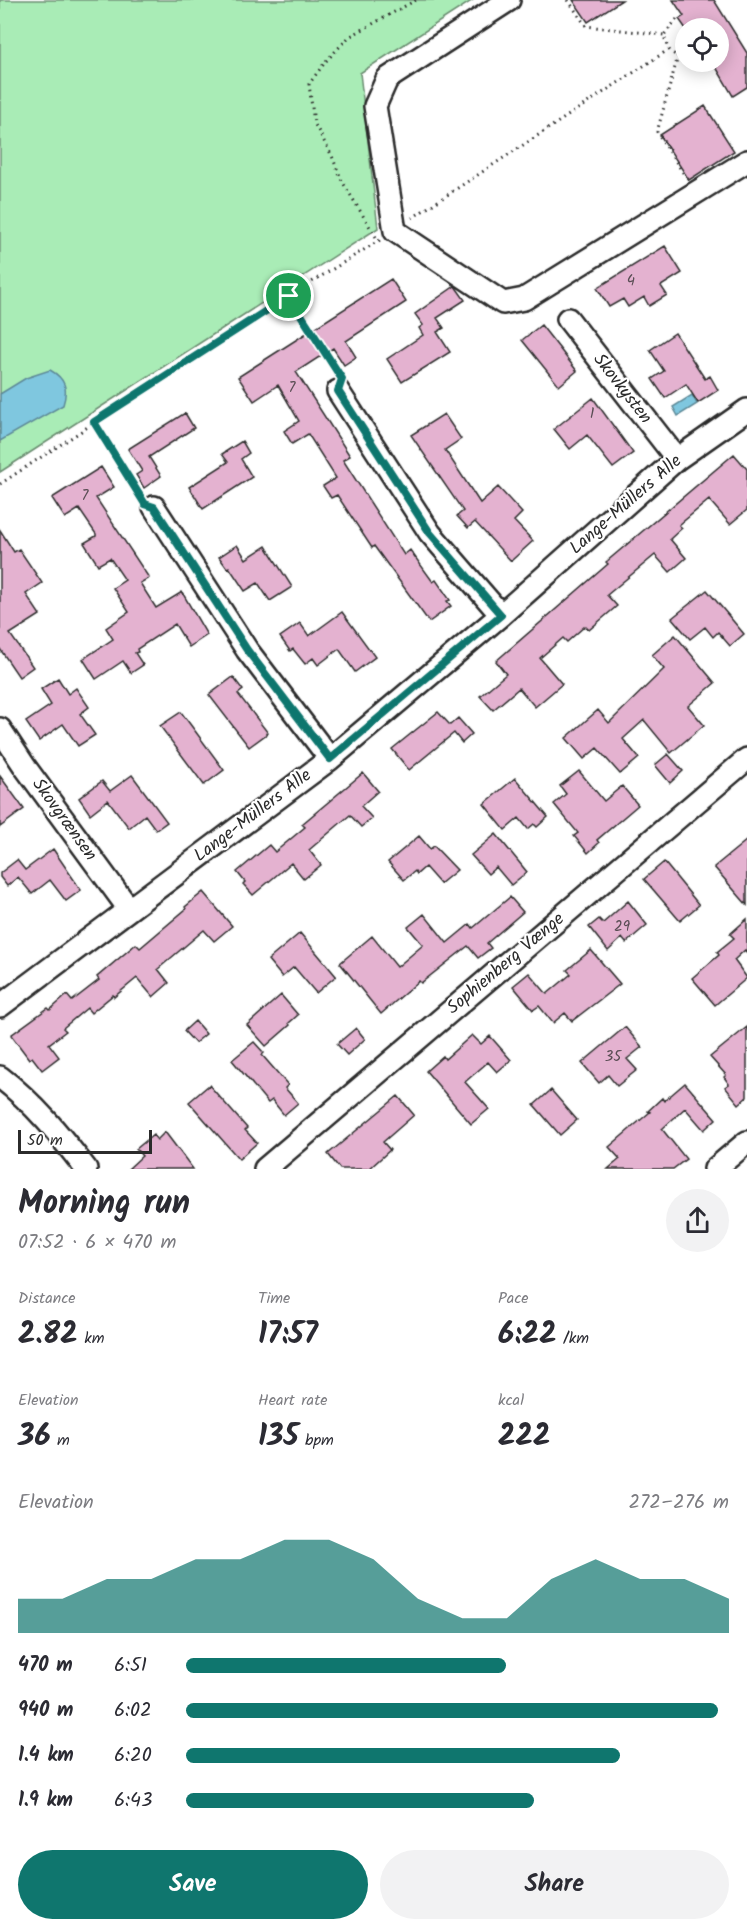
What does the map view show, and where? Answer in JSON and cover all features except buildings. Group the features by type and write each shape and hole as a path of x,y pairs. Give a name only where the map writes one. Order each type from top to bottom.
{"street":[{"path":"508,0 387,79 375,106 387,236 503,303 524,299 747,161"},
{"name":"Skovkysten","path":"567,319 677,459"},
{"path":"338,391 430,533 501,615"},
{"name":"Lange-Müllers Alle","path":"0,1006 330,759 501,615 677,459 747,410"},
{"path":"154,507 247,650 330,759"},
{"name":"Skovgrænsen","path":"0,729 25,767 129,909"},
{"name":"Sophienberg Vænge","path":"265,1169 747,759"},
{"path":"0,1077 17,1090 55,1129 86,1169"},
{"path":"715,1169 747,1142"}],"path":[{"path":"387,236 366,217 342,181 332,156 314,123 309,84 326,61 349,37 416,0"},
{"path":"568,0 586,26 664,35"},
{"path":"664,35 675,21"},
{"path":"664,35 668,50 675,54"},
{"path":"0,484 289,296 387,236 668,50"},
{"path":"675,67 657,132 696,193"},
{"path":"289,296 342,379 338,391"},
{"path":"94,422 145,504 154,507"}],"green space":[{"path":"0,0 473,0 360,73 378,228 0,472"}],"water":[{"path":"50,370 59,377 64,385 63,405 0,441 0,394 26,378"},
{"path":"692,395 697,404 678,416 673,407"}],"route":[{"path":"289,296 342,379 338,391 430,533 501,615 330,759 247,650 154,507 145,504 94,422 289,296"}]}
